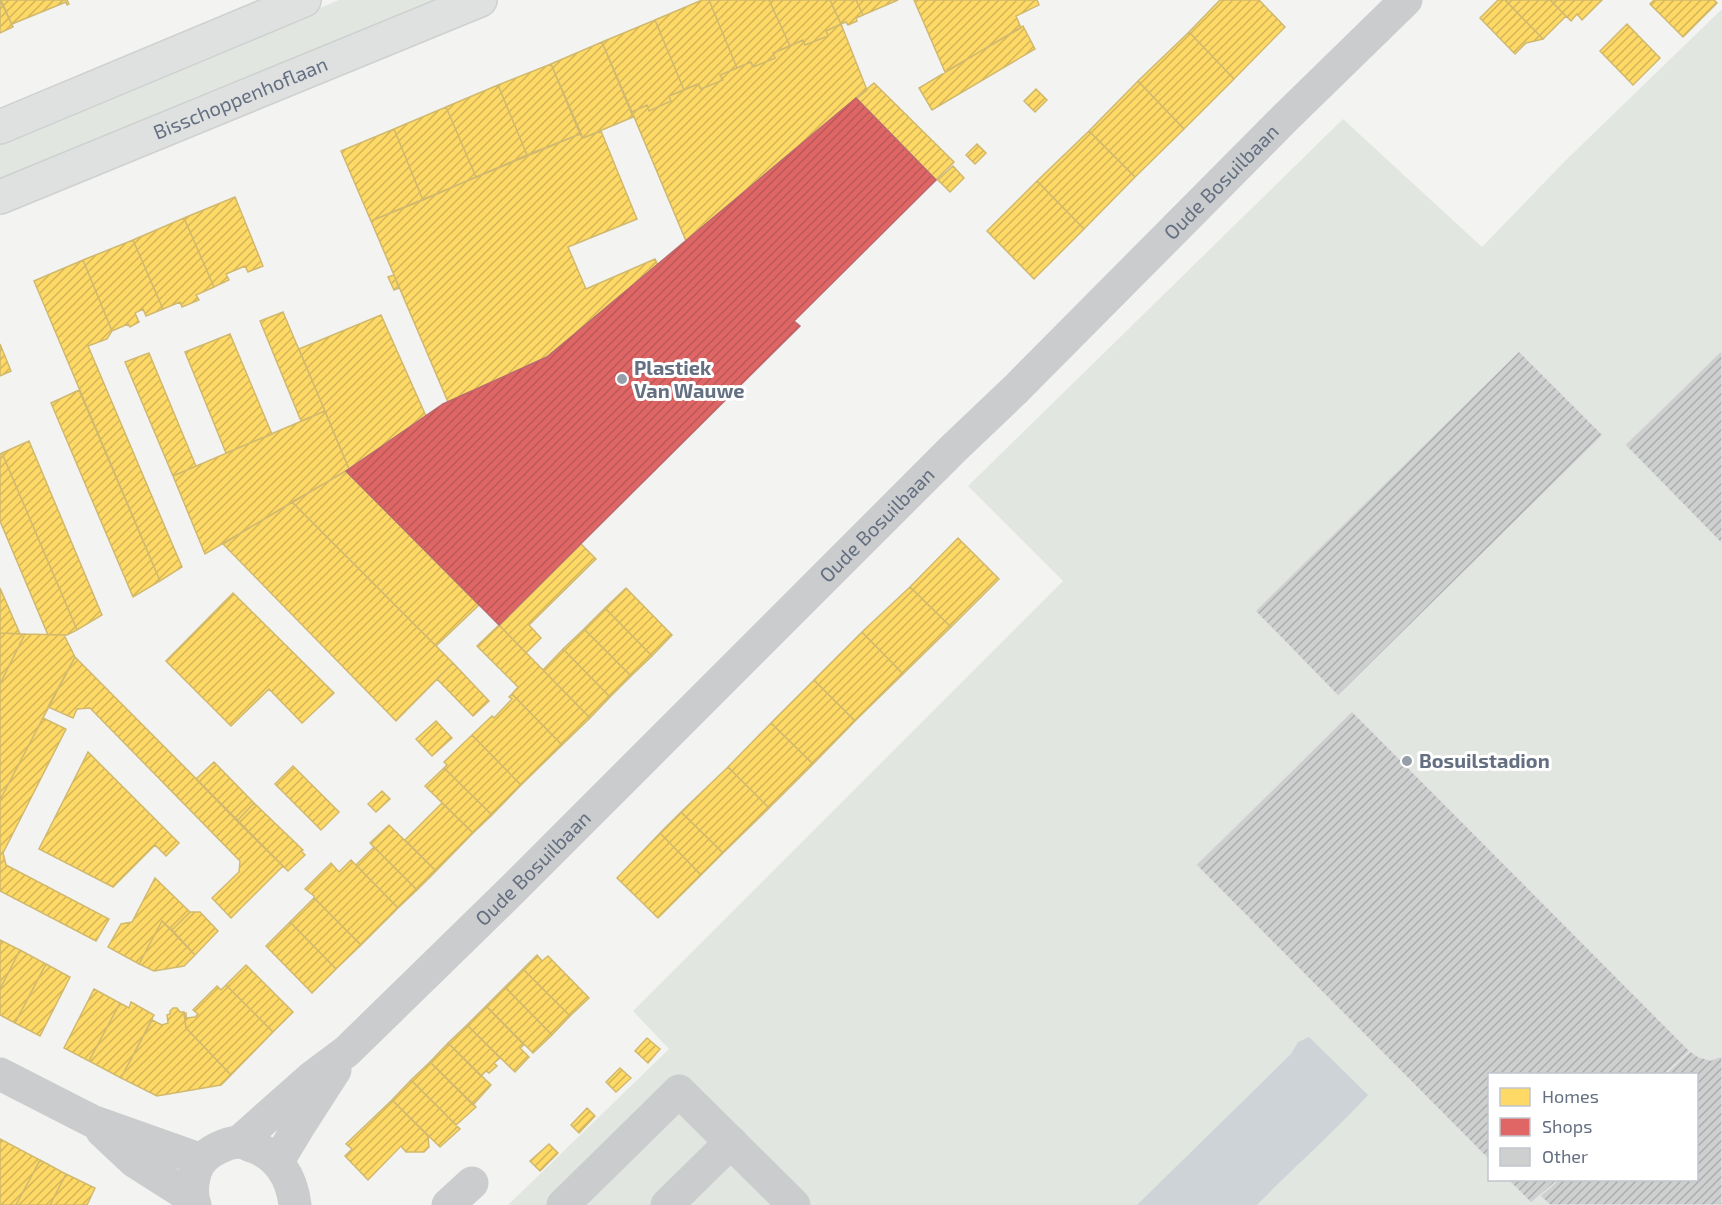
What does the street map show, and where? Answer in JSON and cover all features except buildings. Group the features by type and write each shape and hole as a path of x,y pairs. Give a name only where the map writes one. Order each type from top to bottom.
{"main road":[{"path":"0,127 304,0"},
{"name":"Bisschoppenhoflaan","path":"0,197 480,0"}],"street":[{"name":"Oude Bosuilbaan","path":"239,1142 311,1078 347,1051 515,887 1406,0"},
{"name":"Oude Bosuilbaan","path":"278,1161 347,1051"},
{"path":"0,1074 92,1121 201,1160"},
{"path":"563,1205 679,1091 790,1204"},
{"path":"92,1121 134,1161 194,1201"},
{"path":"194,1201 194,1178 201,1160 218,1148 239,1142 262,1149 278,1161 293,1191 295,1205"},
{"path":"667,1205 731,1142"},
{"path":"448,1205 472,1183"}],"shaded area":[{"path":"339,0 435,0 0,183 0,143"},
{"name":"Bosuilstadion","path":"1722,9 1722,1205 508,1205 669,1049 633,1011 1063,581 968,486 1343,119 1482,247 1565,161"},
{"path":"1309,1037 1368,1095 1327,1137 1257,1205 1137,1205 1291,1054 1298,1042"}],"place":[{"name":"Plastiek Van Wauwe","path":"622,379"},
{"name":"Bosuilstadion","path":"1407,761"}]}
